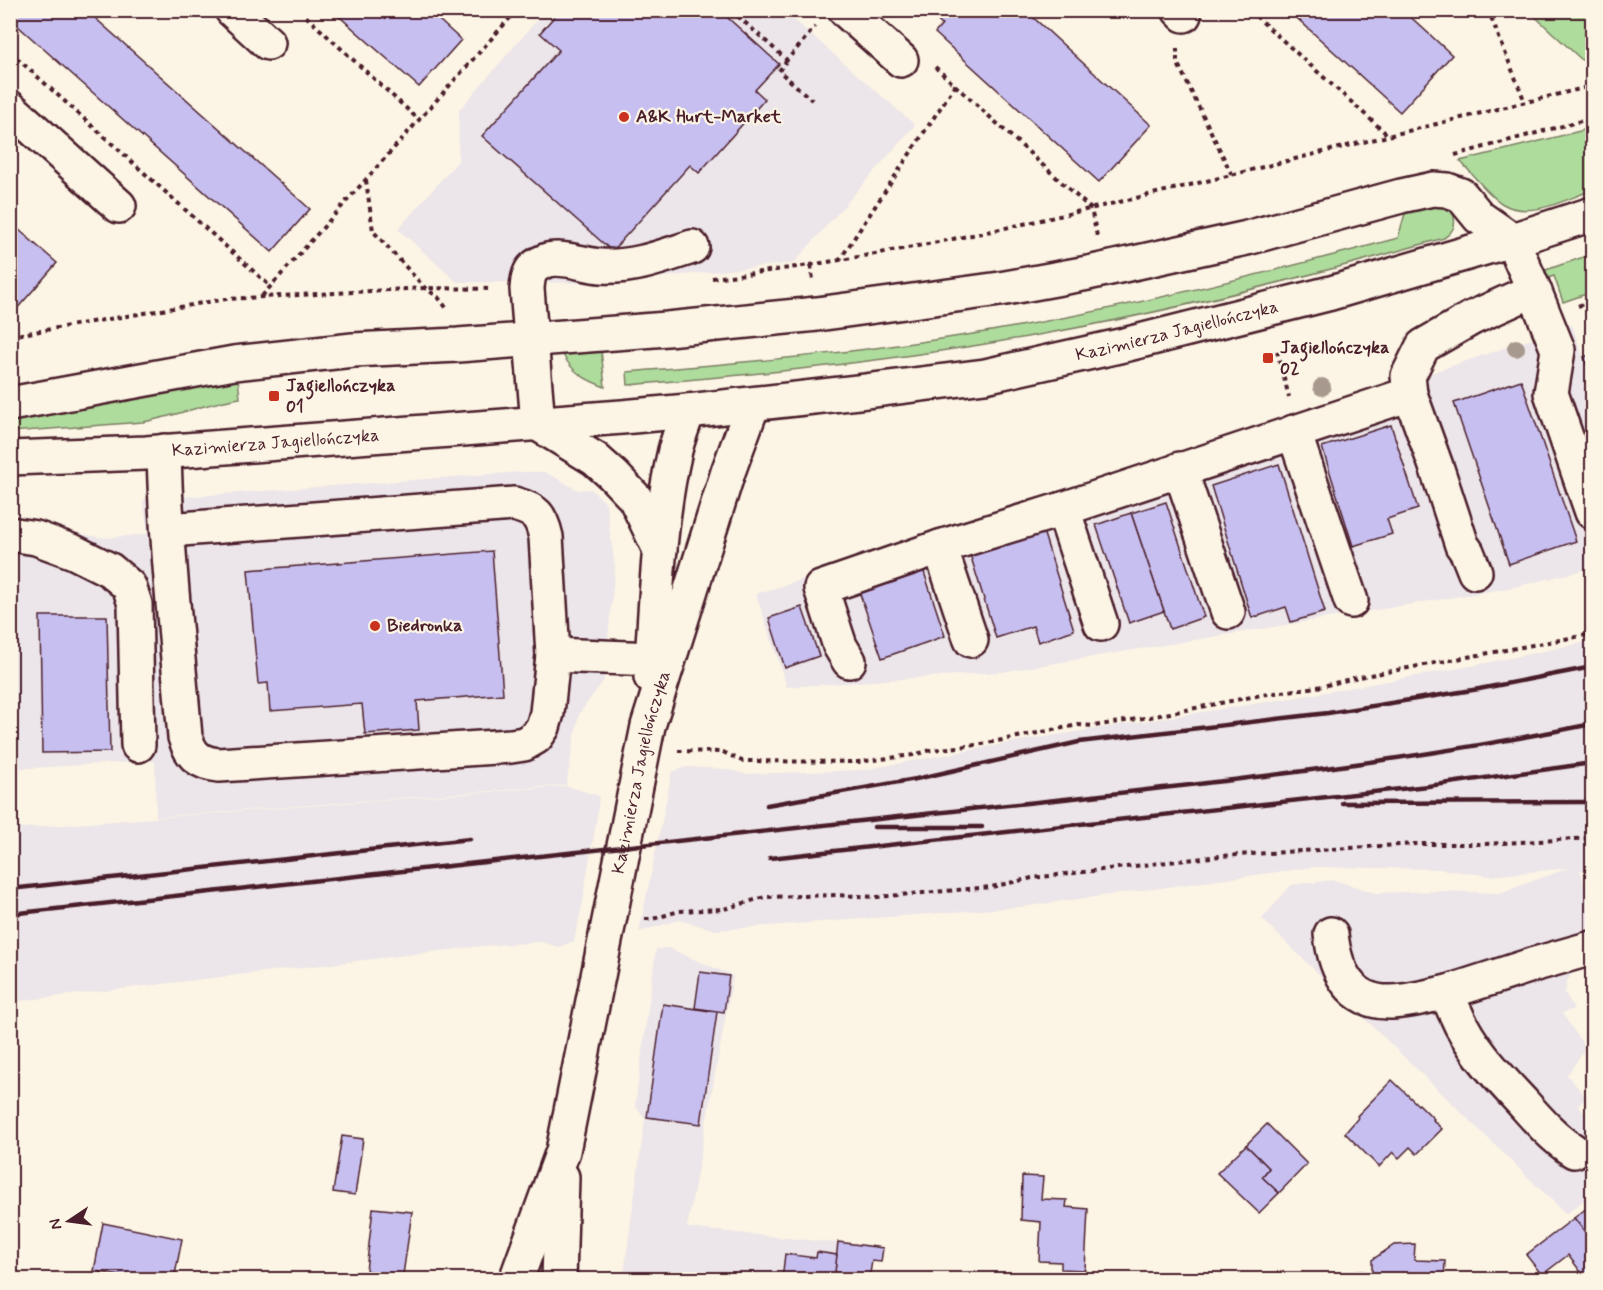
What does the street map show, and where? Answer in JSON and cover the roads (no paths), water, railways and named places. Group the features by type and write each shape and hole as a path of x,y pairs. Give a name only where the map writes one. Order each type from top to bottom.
{"street":[{"path":"232,10 268,43"},
{"path":"845,10 916,62"},
{"path":"10,108 119,206"},
{"path":"10,404 234,363 353,350 458,345 667,329 817,314 1000,289 1088,273 1247,238 1433,189 1447,190 1461,195 1479,217 1512,240 1558,350 1551,393 1593,512"},
{"name":"Kazimierza Jagiellończyka","path":"10,458 164,452 538,424 688,411 985,376 1124,345 1331,293 1593,214"},
{"path":"660,550 635,498 613,475 595,459 538,424 527,290 528,277 532,269 546,260 554,259 601,266 638,264 692,247"},
{"path":"1475,572 1462,545 1410,394 1408,376 1423,346 1472,318 1534,290"},
{"path":"849,661 840,646 821,588 940,546 1063,509 1410,394"},
{"name":"Kazimierza Jagiellończyka","path":"516,1280 563,1151 648,726 753,404"},
{"path":"648,726 660,550 670,475 688,411"},
{"path":"1294,432 1351,601"},
{"path":"164,452 168,530 185,737 189,749 197,758 207,764 219,765 499,747 524,744 536,737 543,727 547,713 554,655 546,537 538,514 527,508 514,504 168,530"},
{"path":"1180,469 1227,612"},
{"path":"1063,509 1101,624"},
{"path":"10,534 36,538 74,552 110,570 129,586 135,604 138,745"},
{"path":"940,546 971,640"},
{"path":"554,655 652,659"},
{"path":"1331,934 1333,954 1347,982 1360,994 1375,1001 1393,1002 1448,992 1593,948"},
{"path":"1448,992 1456,1015 1472,1044 1532,1114 1560,1142 1574,1151"},
{"name":"Kazimierza Jagiellończyka","path":"559,1280 563,1151"}],"railway":[{"path":"767,805 916,779 1079,742 1328,713 1479,689 1592,667"},
{"path":"10,914 1264,776 1429,753 1592,724"},
{"path":"770,858 1428,786 1592,763"},
{"path":"1342,803 1592,802"},
{"path":"874,827 982,827"},
{"path":"10,889 470,839"}],"place":[{"name":"A&K Hurt-Market","path":"624,117"},
{"name":"Jagiellończyka 02","path":"1268,358"},
{"name":"Jagiellończyka 01","path":"274,396"},
{"name":"Biedronka","path":"375,626"}]}
